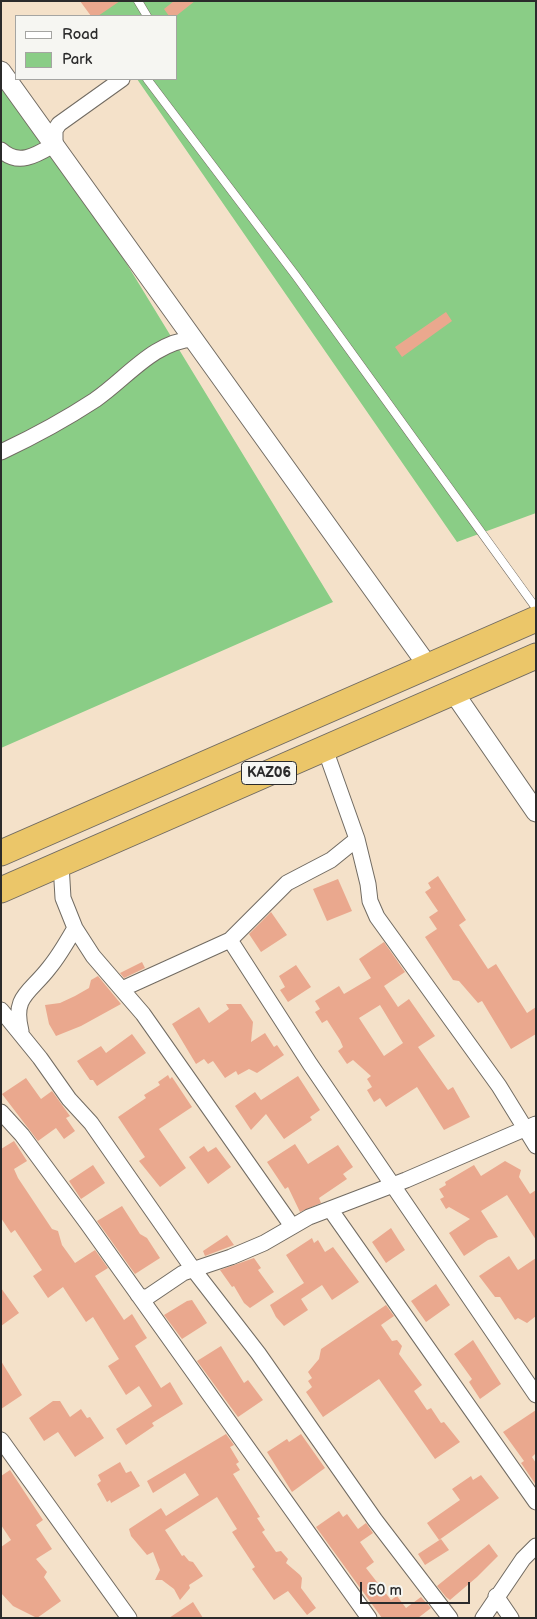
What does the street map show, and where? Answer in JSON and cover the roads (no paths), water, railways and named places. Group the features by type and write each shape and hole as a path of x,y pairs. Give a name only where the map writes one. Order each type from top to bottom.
{"highway":[{"name":"KАZ06","path":"1,853 536,619"},
{"name":"KАZ06","path":"1,890 536,656"}],"street":[{"path":"1,71 56,144 428,666"},
{"path":"56,144 55,130 59,124 121,80"},
{"path":"1,150 16,159 25,159 56,144"},
{"path":"1,452 95,400 152,353 178,340 194,339"},
{"path":"454,693 536,812"},
{"path":"325,749 357,839 368,884 370,901 377,917 529,1126 536,1146"},
{"path":"122,989 230,940 287,883 330,860 357,839"},
{"path":"61,864 63,898 74,928 93,956 143,1014 292,1226"},
{"path":"22,1035 17,1010 22,999 58,957 74,928"},
{"path":"230,940 316,1072 536,1395"},
{"path":"1,1010 22,1035 69,1099 91,1123 194,1269 258,1353 375,1520 450,1618"},
{"path":"1,1112 22,1135 368,1618"},
{"path":"138,1295 146,1298 194,1269 232,1257 330,1209 394,1185 529,1126"},
{"path":"330,1209 536,1502"},
{"path":"1,1440 130,1618"},
{"path":"483,1618 496,1596 523,1559 536,1546"},
{"path":"496,1596 511,1618"}],"lane":[{"path":"138,1 146,15"},
{"path":"148,80 296,276 536,608"}]}
